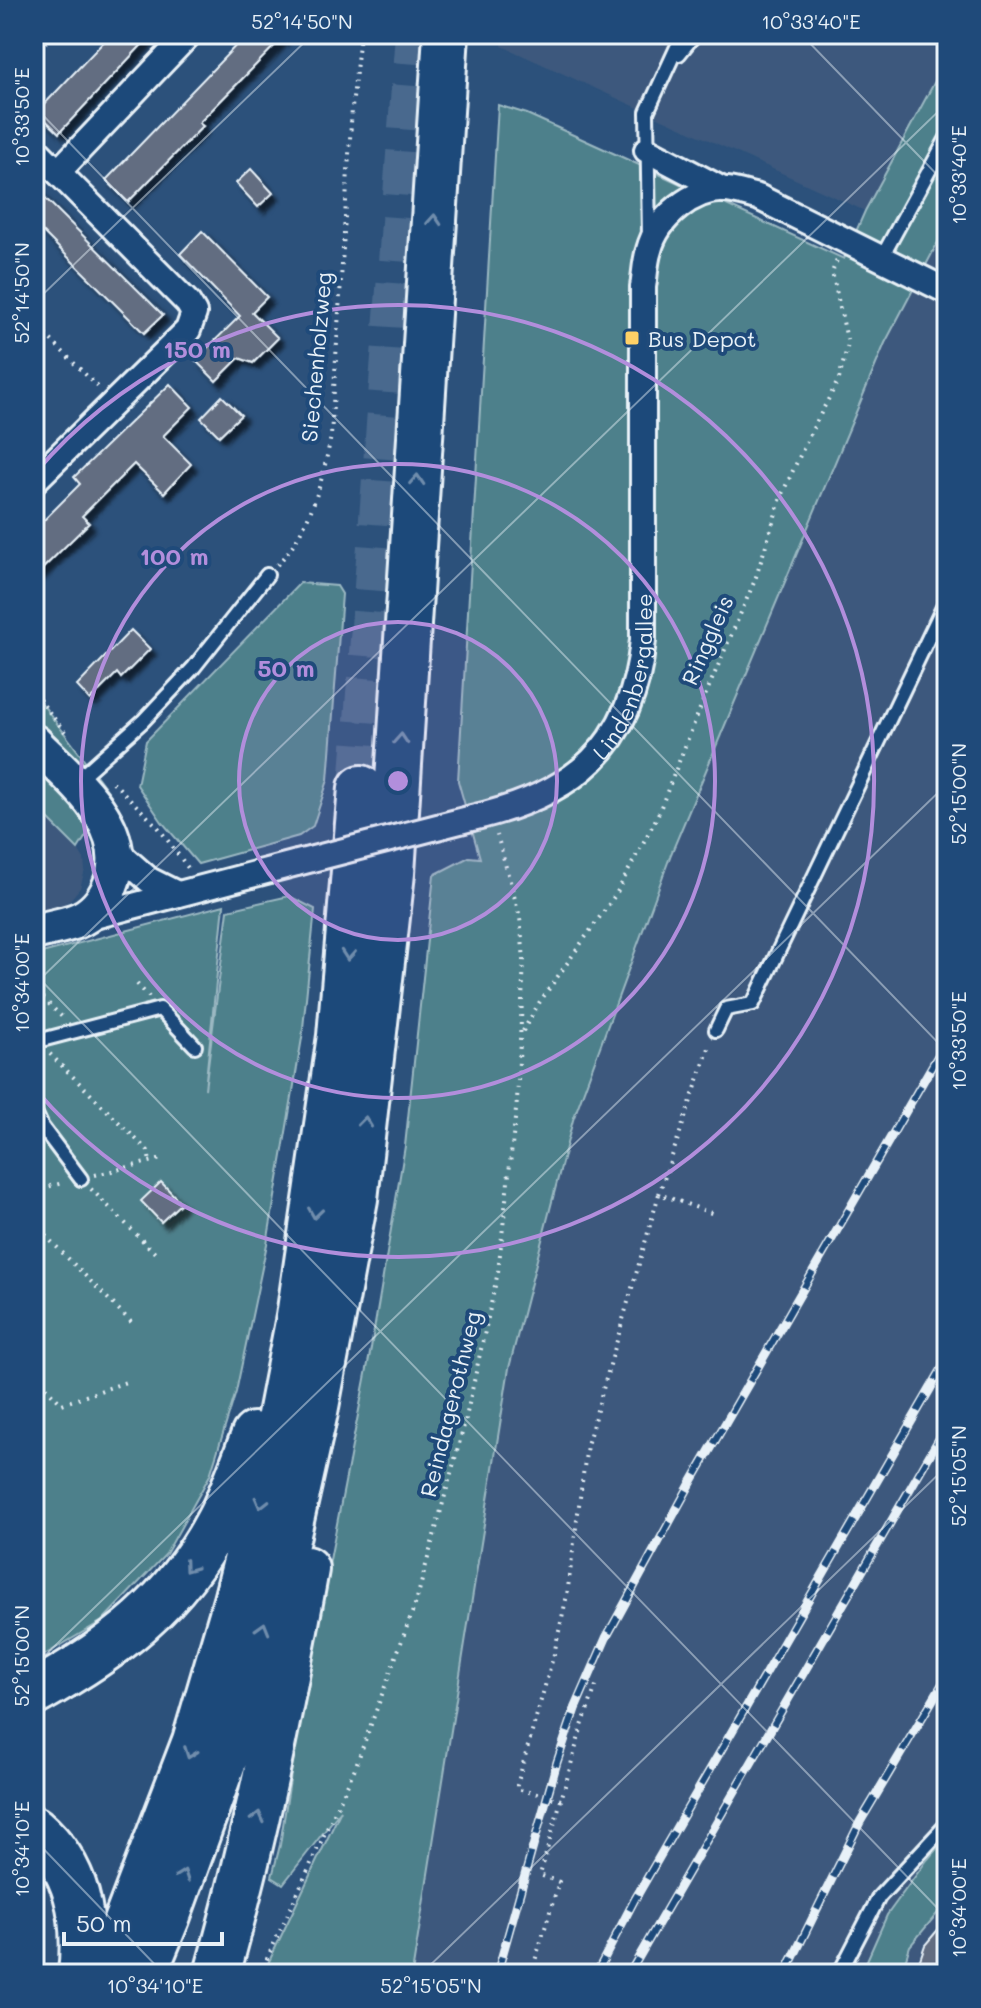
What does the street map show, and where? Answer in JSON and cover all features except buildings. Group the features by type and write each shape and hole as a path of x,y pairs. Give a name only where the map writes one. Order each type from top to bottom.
{"highway":[{"path":"144,1974 225,1757 280,1570 315,1412 355,1199 392,873 446,34"},
{"path":"106,1974 199,1727 236,1601 271,1462 299,1317 340,1036 361,788"},
{"path":"217,1974 240,1893 272,1756 360,1276 361,1237 355,1199"},
{"path":"34,1693 88,1663 138,1626 173,1589 200,1551 219,1520 236,1482 299,1317"},
{"path":"34,1829 50,1843 70,1874 82,1910 85,1941 81,1974"}],"main road":[{"path":"34,742 85,774 116,851 115,875 108,892 91,912 78,920 34,932"}],"street":[{"path":"58,172 189,34"},
{"path":"34,148 188,303 194,313 188,330 34,481"},
{"path":"647,150 723,190 758,197 947,291"},
{"name":"Lindenbergallee","path":"78,920 481,816 543,795 588,766 617,731 635,689 643,640 643,287 649,248 673,213 689,199 708,191 723,190"},
{"path":"116,851 149,880 177,894"}],"lane":[{"path":"649,248 647,112 683,34"},
{"path":"665,73 695,34"},
{"path":"882,257 947,138"},
{"path":"85,774 143,721 194,667 267,575"},
{"path":"716,1030 726,1009 753,1004 947,599"},
{"path":"35,1041 160,1009 195,1046"},
{"path":"34,1110 42,1127 81,1179"},
{"path":"839,1974 879,1897 947,1824"}],"path":[{"path":"34,54 54,34"},
{"name":"Siechenholzweg","path":"267,575 292,548 310,516 326,466 338,363 352,108 360,34"},
{"name":"Ringgleis","path":"522,1033 539,1003 616,894 657,817 755,580 782,494 839,379 848,344 832,272 845,239"},
{"path":"34,323 114,402"},
{"path":"34,693 80,750 85,774 158,827 188,868 207,887"},
{"name":"Reindagerothweg","path":"260,1974 355,1768 416,1602 465,1422 498,1272 522,1033 524,960 520,917 481,816"},
{"path":"43,998 76,1031"},
{"path":"561,1800 517,1789 517,1785 557,1639 575,1543 587,1445 659,1194 716,1030"},
{"path":"35,1041 148,1151 150,1162"},
{"path":"81,1179 156,1254"},
{"path":"659,1194 714,1214"},
{"path":"34,1224 134,1325"},
{"path":"34,1376 62,1404 129,1381"},
{"path":"531,1974 559,1882 540,1875 598,1680"}],"shaded area":[{"path":"503,34 947,34 947,59 865,211 502,46"},
{"path":"947,224 947,1837 887,1915 861,1974 412,1974 509,1368 573,1120 671,854 885,343"},
{"path":"34,805 78,849 84,859 85,870 80,888 69,901 34,914"},
{"path":"947,1902 947,1974 901,1974 910,1946"}],"green space":[{"path":"947,59 947,225 885,343 671,854 573,1120 509,1368 412,1974 263,1974 341,1810 283,1884 272,1877 371,1348 405,1146 434,875 469,857 480,858 458,781 498,105 527,114 844,259 865,211"},
{"path":"300,583 337,586 342,594 328,780 313,826 299,836 198,864 162,822 137,785 146,741"},
{"path":"34,693 111,795 78,849 34,805"},
{"path":"289,896 315,909 302,1038 267,1244 236,1392 210,1475 166,1554 102,1621 34,1661 34,955 224,905 205,1089 228,910"},
{"path":"947,1837 947,1902 910,1946 901,1974 861,1974 887,1915"}],"tunnel":[{"path":"361,788 417,34"}],"railway":[{"path":"497,1974 557,1762 575,1709 606,1638 692,1481 947,1040"},
{"path":"596,1974 635,1899 947,1360"},
{"path":"629,1974 947,1425"},
{"path":"785,1974 860,1822 947,1676"}],"place":[{"name":"Bus Depot","path":"632,338"}]}
